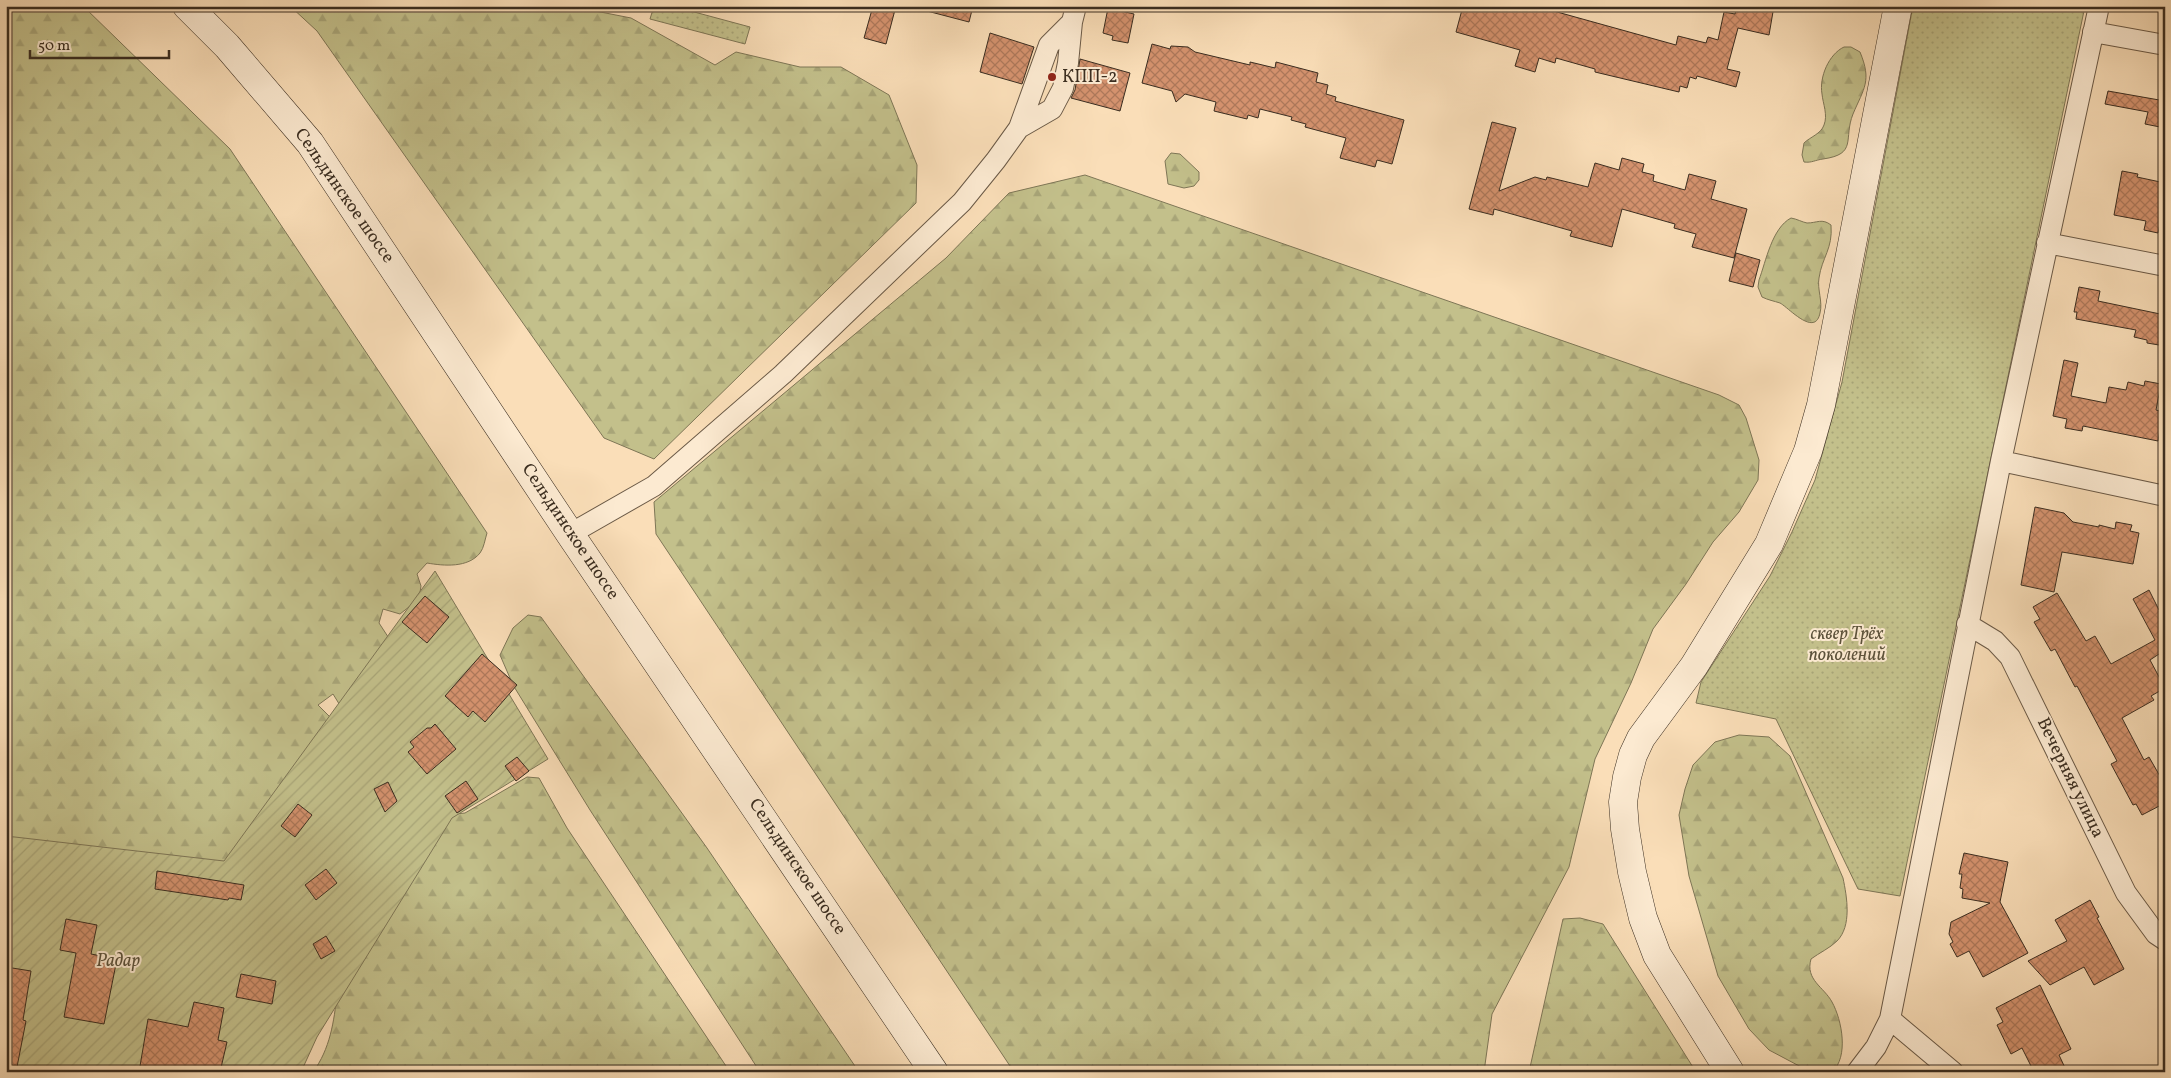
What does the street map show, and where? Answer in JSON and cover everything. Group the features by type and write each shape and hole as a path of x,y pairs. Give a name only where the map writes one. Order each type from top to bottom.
{"main road":[{"name":"Сельдинское шоссе","path":"187,6 227,46 310,143 570,534 934,1072"},
{"path":"1730,1072 1658,955 1643,918 1632,872 1625,829 1623,802 1626,777 1641,738 1694,666 1738,597 1768,544 1808,451 1821,405 1898,6"}],"street":[{"path":"1857,1072 1876,1047 1890,1019 2000,461 2099,6"},
{"path":"570,534 654,486 783,374 962,202 1019,128 1049,45 1074,14"},
{"path":"1019,128 1052,109 1059,95 1068,63 1074,14"},
{"path":"2094,32 2165,46"},
{"path":"2047,243 2165,266"},
{"path":"2000,461 2163,499"},
{"name":"Вечерняя улица","path":"1967,624 1995,641 2010,656 2126,894 2156,934 2165,940"},
{"path":"1890,1019 1953,1072"}],"green space":[{"path":"6,6 83,6 230,149 487,533 480,553 469,561 455,565 427,563 417,574 421,586 419,599 400,614 383,609 379,623 396,649 341,707 333,694 318,705 338,725 238,866 6,845"},
{"path":"290,6 570,6 631,18 715,65 736,52 800,67 841,67 889,95 917,165 916,203 654,459 604,438 317,31"},
{"path":"654,6 672,6 750,27 745,44 650,19"},
{"name":"сквер Трёх поколений","path":"1913,6 2085,6 1900,896 1858,889 1776,719 1696,703 1701,682 1770,576 1815,480 1842,382"},
{"path":"1844,47 1851,47 1860,52 1866,70 1865,84 1850,123 1847,144 1841,153 1834,157 1804,162 1802,155 1804,143 1823,128 1825,121 1821,87 1826,67 1834,55"},
{"path":"1171,153 1180,154 1199,172 1199,180 1194,186 1184,188 1168,184 1165,161"},
{"path":"1085,175 1719,395 1739,405 1746,418 1759,460 1758,480 1739,512 1713,542 1686,584 1653,629 1631,683 1595,759 1569,867 1492,1014 1484,1072 1014,1072 656,534 654,502 946,258 1009,193"},
{"path":"1791,218 1807,223 1822,221 1831,225 1829,247 1819,278 1820,313 1817,320 1813,323 1801,319 1780,303 1762,297 1758,287 1774,237 1784,223"},
{"name":"Радар","path":"435,571 548,759 452,818 317,1037 301,1072 6,1072 6,836 224,861"},
{"path":"528,615 541,617 707,848 859,1072 760,1072 590,810 513,685 500,655 513,628"},
{"path":"1739,735 1769,737 1790,756 1843,878 1847,902 1845,928 1837,941 1811,959 1810,966 1813,978 1829,997 1839,1018 1842,1038 1841,1057 1832,1072 1813,1072 1803,1068 1769,1050 1749,1029 1718,976 1689,876 1679,815 1693,765 1715,742"},
{"path":"527,777 539,778 567,828 730,1072 313,1072 327,1045 333,1025 337,994 445,815 465,813"},
{"path":"1580,918 1603,924 1696,1072 1529,1072 1563,919"}],"building":[{"path":"873,6 896,6 886,44 864,38"},
{"path":"928,6 973,6 969,22 927,11"},
{"path":"1463,6 1551,6 1550,10 1676,45 1678,36 1706,43 1708,37 1718,40 1724,12 1735,14 1737,6 1774,6 1769,35 1738,28 1727,69 1740,72 1736,87 1697,76 1696,79 1690,77 1687,88 1680,86 1679,92 1595,72 1595,69 1556,58 1555,63 1539,58 1535,72 1515,66 1520,50 1456,32"},
{"path":"1108,8 1134,14 1128,43 1112,40 1113,36 1103,33"},
{"path":"990,33 1034,47 1022,84 980,72"},
{"path":"1152,44 1170,49 1171,46 1188,47 1195,52 1250,65 1250,62 1275,68 1276,62 1318,73 1316,82 1328,85 1326,94 1336,97 1335,101 1404,120 1392,164 1377,160 1375,167 1340,158 1346,138 1305,127 1306,124 1291,120 1292,117 1260,109 1258,118 1248,115 1247,119 1214,111 1216,102 1185,94 1176,102 1172,91 1142,83"},
{"path":"1080,59 1130,73 1120,111 1071,98 1075,90"},
{"path":"2108,91 2165,101 2165,128 2145,124 2148,112 2105,104"},
{"path":"1492,122 1516,128 1499,191 1535,177 1546,180 1547,177 1588,187 1595,163 1619,170 1622,158 1644,164 1642,172 1654,175 1653,181 1685,190 1689,174 1716,181 1711,199 1747,209 1734,258 1692,247 1696,234 1674,228 1675,224 1622,209 1612,247 1570,236 1572,231 1494,209 1493,215 1469,209"},
{"path":"2122,171 2138,174 2137,177 2165,183 2165,200 2158,233 2144,230 2146,221 2114,215"},
{"path":"1736,253 1760,260 1753,287 1729,281"},
{"path":"2079,287 2100,291 2098,301 2165,315 2165,346 2147,343 2147,340 2134,337 2136,330 2076,319 2077,312 2074,312"},
{"path":"2064,360 2078,363 2071,396 2106,403 2109,387 2126,390 2128,382 2144,386 2145,381 2161,384 2156,410 2163,412 2158,441 2083,426 2082,431 2065,428 2067,419 2053,416"},
{"path":"2035,507 2064,513 2073,522 2099,527 2099,525 2115,529 2116,522 2132,525 2130,531 2139,533 2133,564 2062,552 2054,592 2021,585"},
{"path":"2149,590 2159,610 2165,606 2165,656 2162,652 2150,660 2165,688 2151,696 2154,700 2122,718 2144,760 2149,757 2165,785 2165,788 2159,791 2165,803 2142,815 2136,804 2133,805 2111,764 2117,761 2077,686 2075,687 2055,649 2051,651 2034,622 2040,619 2033,607 2057,593 2086,641 2095,636 2111,664 2155,640 2133,599"},
{"path":"425,596 449,617 427,643 402,622"},
{"path":"482,654 517,685 485,722 473,711 468,717 445,696"},
{"path":"435,724 456,749 427,774 408,752 414,747 410,742"},
{"path":"517,757 529,771 516,781 505,766"},
{"path":"466,781 478,799 457,813 445,796"},
{"path":"388,782 397,801 385,812 374,789"},
{"path":"298,804 312,815 295,837 281,826"},
{"path":"1964,853 2008,862 2000,902 2028,953 1983,977 1969,951 1957,957 1950,944 1953,942 1949,934 1951,922 1990,903 1962,898 1963,889 1960,888 1962,874 1959,874"},
{"path":"326,869 337,883 316,900 305,885"},
{"path":"157,871 244,885 241,900 229,898 228,900 155,889"},
{"path":"2090,900 2099,917 2097,918 2124,969 2094,985 2084,967 2050,985 2028,961 2067,941 2055,920"},
{"path":"66,919 97,925 91,954 117,959 104,1024 64,1017 76,953 60,950"},
{"path":"326,936 335,951 321,959 313,944"},
{"path":"6,967 31,971 23,1020 26,1021 16,1072 6,1072"},
{"path":"241,974 276,981 272,1004 236,997"},
{"path":"2040,985 2071,1049 2059,1055 2067,1072 2034,1072 2022,1048 2011,1054 1997,1025 2003,1022 1996,1008"},
{"path":"194,1002 224,1008 218,1040 227,1042 220,1072 139,1072 148,1019 188,1027"}],"place":[{"name":"КПП-2","path":"1052,77"}]}
